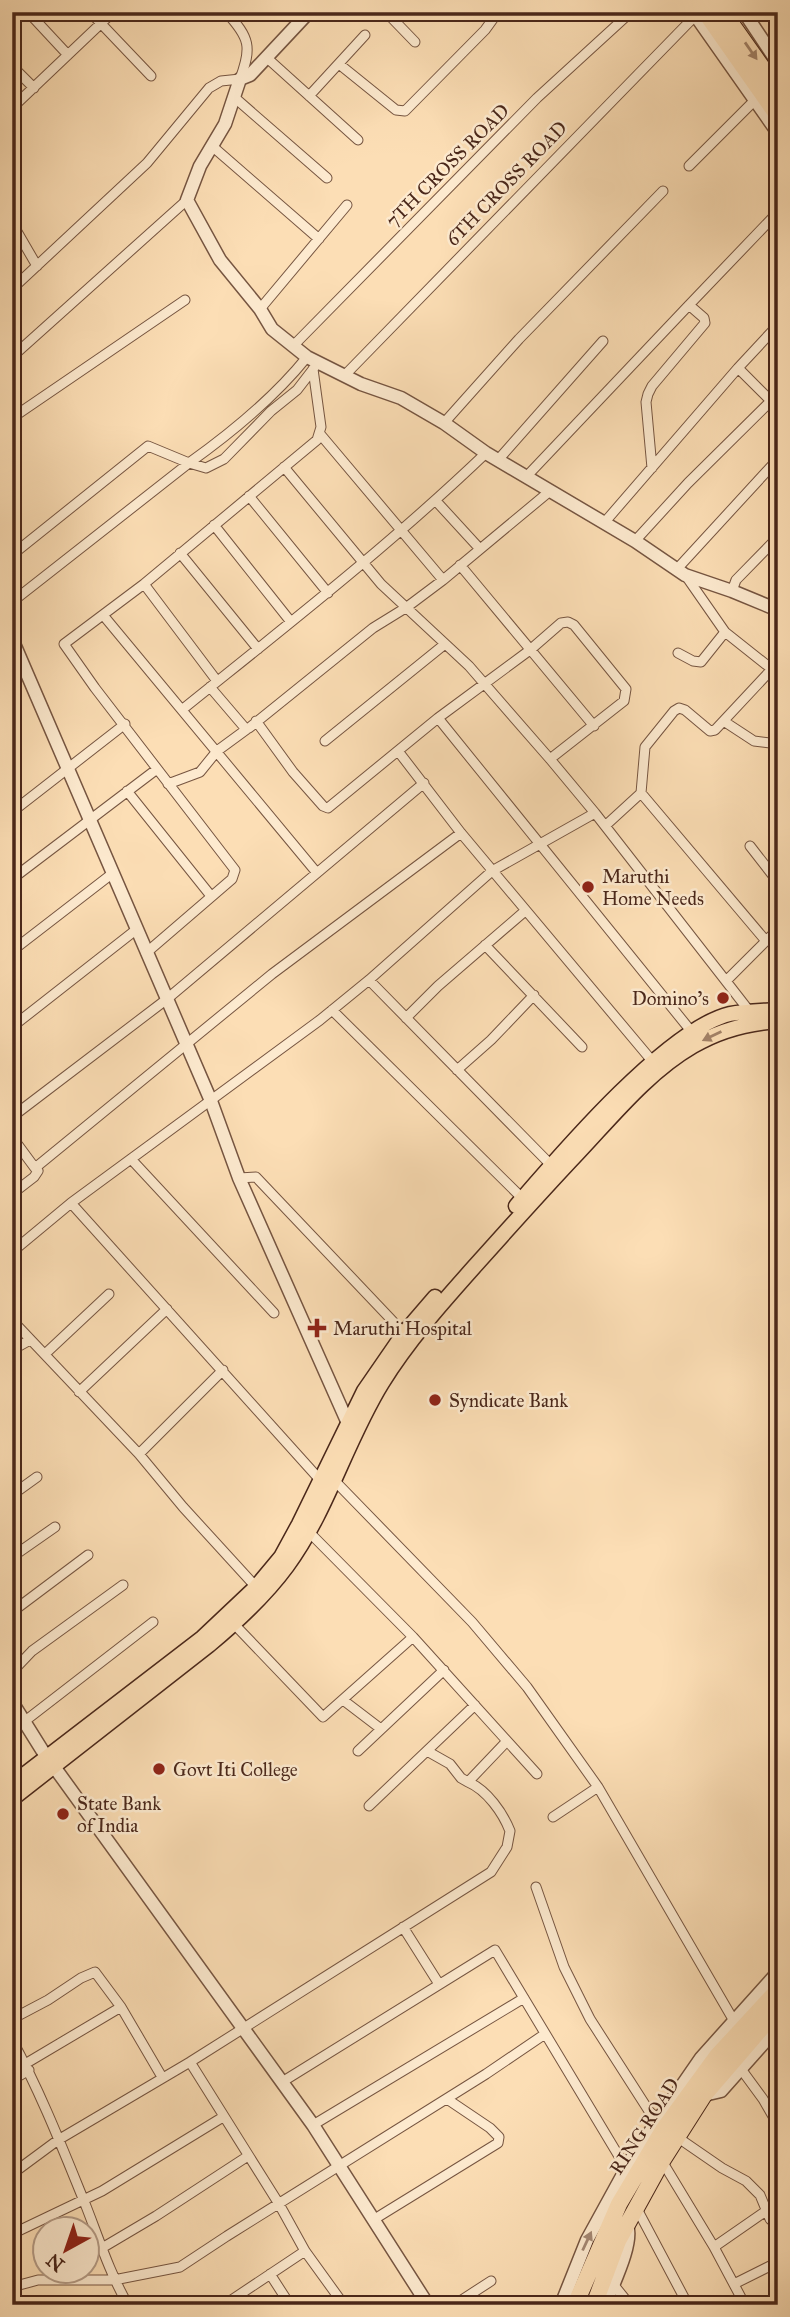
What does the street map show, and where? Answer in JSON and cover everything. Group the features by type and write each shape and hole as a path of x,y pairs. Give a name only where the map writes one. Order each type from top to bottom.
{"highway":[{"path":"723,12 778,90"},
{"path":"698,13 778,116"},
{"name":"RING ROAD","path":"575,2305 604,2234 681,2096 778,1990"},
{"name":"RING ROAD","path":"594,2305 627,2225 662,2161 704,2095 778,2009"}],"main road":[{"path":"12,1799 50,1761 202,1638 256,1587 281,1557 327,1478 351,1430 364,1391 404,1333 551,1165 653,1062 691,1031 730,1014 778,1010"},
{"path":"351,1430 422,1327 529,1204 623,1105 663,1067 691,1046 719,1032 749,1023 778,1021"},
{"path":"12,1784 50,1761 234,1624 265,1593 288,1564 308,1531 327,1478"}],"street":[{"path":"28,12 68,55"},
{"path":"90,12 151,76"},
{"path":"12,108 113,12"},
{"path":"12,289 147,163 209,88 221,81 250,75 309,12"},
{"path":"386,12 415,42"},
{"path":"339,64 396,110 405,111 485,30 498,12"},
{"name":"7TH CROSS ROAD","path":"293,346 537,98 631,12"},
{"path":"744,12 778,63"},
{"path":"12,357 187,200 200,166 225,124 249,54 242,31 230,13"},
{"path":"698,13 778,132"},
{"name":"6TH CROSS ROAD","path":"344,376 698,13"},
{"path":"309,96 365,35"},
{"path":"266,57 358,140"},
{"path":"12,66 34,88"},
{"path":"234,97 327,177"},
{"path":"689,166 755,100"},
{"path":"212,146 319,239"},
{"path":"444,423 519,339 663,191"},
{"path":"187,200 220,260 260,309 272,330 312,363 401,398 681,572 778,610"},
{"path":"260,309 347,205"},
{"path":"526,477 778,212"},
{"path":"12,223 37,266"},
{"path":"12,418 185,300"},
{"path":"652,468 646,402 652,386 705,323 704,318 689,304"},
{"path":"604,523 778,325"},
{"path":"498,460 603,341"},
{"path":"146,953 232,879 234,870 95,688 64,643 144,583 317,440 320,434 312,363"},
{"path":"12,602 220,441 290,378 312,363"},
{"path":"12,555 148,446 206,468 224,459 271,411 297,390 312,363"},
{"path":"635,541 688,483 775,397 738,368"},
{"path":"320,434 443,580"},
{"path":"183,709 365,564 486,453"},
{"path":"681,572 778,459"},
{"path":"284,467 381,584 486,685 550,759 750,1012"},
{"path":"169,784 200,772 217,751 373,628 443,580 550,491"},
{"path":"249,496 328,593"},
{"path":"436,501 480,549"},
{"path":"214,525 292,622"},
{"path":"732,591 736,580 778,537"},
{"path":"180,553 258,649"},
{"path":"460,565 593,726"},
{"path":"605,826 641,793 645,747 674,711 679,708 685,710 710,731 720,728 775,672 725,632 681,572"},
{"path":"144,583 247,729"},
{"path":"103,615 317,873"},
{"path":"256,721 293,772 323,806 328,808 438,718 486,685 561,623 568,622 574,625 626,689 624,701 550,759"},
{"path":"678,653 693,662 701,662 725,632"},
{"path":"12,639 187,1044 239,1178 351,1430"},
{"path":"325,741 445,644"},
{"path":"438,718 691,1031"},
{"path":"725,722 754,741 778,744"},
{"path":"12,813 125,724"},
{"path":"398,751 492,871 653,1062"},
{"path":"12,879 157,769"},
{"path":"12,1117 167,999 424,783"},
{"path":"127,791 211,896"},
{"path":"641,793 766,941"},
{"path":"12,1252 71,1203 332,1010 492,871 595,813"},
{"path":"35,1168 272,974 461,833"},
{"path":"750,846 778,882"},
{"path":"12,951 113,873"},
{"path":"406,1018 525,911"},
{"path":"12,1027 137,929"},
{"path":"726,981 778,929"},
{"path":"485,945 583,1047"},
{"path":"369,980 551,1165"},
{"path":"457,1070 491,1040 534,995"},
{"path":"332,1010 522,1199"},
{"path":"12,1194 37,1174 14,1144"},
{"path":"131,1159 274,1313"},
{"path":"239,1178 256,1177 404,1333"},
{"path":"71,1203 223,1370 472,1622 527,1687 598,1787 734,2021"},
{"path":"45,1354 109,1294"},
{"path":"79,1392 167,1309"},
{"path":"12,1320 139,1454 256,1587"},
{"path":"12,1350 30,1340"},
{"path":"139,1454 223,1370"},
{"path":"12,1495 37,1477"},
{"path":"12,1557 55,1527"},
{"path":"308,1531 413,1637 537,1774"},
{"path":"12,1612 88,1555"},
{"path":"12,1672 32,1651 123,1585"},
{"path":"25,1721 153,1622"},
{"path":"234,1624 320,1716 326,1716 413,1637"},
{"path":"358,1751 444,1670"},
{"path":"343,1700 381,1730"},
{"path":"12,1702 50,1761 313,2125 428,2305"},
{"path":"369,1806 475,1705"},
{"path":"468,1782 507,1741"},
{"path":"12,2174 58,2140 190,2062 491,1872 508,1847 508,1826 482,1791 461,1778 450,1764 427,1751"},
{"path":"553,1817 598,1787"},
{"path":"536,1887 564,1967 590,2019 649,2111 659,2119"},
{"path":"403,1927 439,1984"},
{"path":"282,2082 495,1950 626,2168"},
{"path":"12,2019 91,1972 100,1975 162,2077"},
{"path":"561,2305 587,2240 626,2168 659,2119 681,2096 701,2058 778,1972"},
{"path":"313,2125 524,1998"},
{"path":"12,2080 27,2067 121,2007"},
{"path":"704,2095 721,2091 778,2027"},
{"path":"12,2287 38,2280 114,2280 180,2267 545,2034"},
{"path":"12,2040 27,2067 89,2216"},
{"path":"190,2062 279,2204 305,2251 344,2305"},
{"path":"741,2069 778,2125"},
{"path":"373,2220 498,2143 499,2137 490,2128 447,2099"},
{"path":"12,2234 102,2191 223,2117"},
{"path":"677,2137 746,2181 760,2196 770,2219 778,2226"},
{"path":"128,2305 114,2280 102,2248 248,2156"},
{"path":"662,2161 714,2247 745,2305"},
{"path":"636,2207 688,2305"},
{"path":"714,2247 766,2211"},
{"path":"605,2305 627,2246 627,2225"},
{"path":"224,2305 305,2251"},
{"path":"734,2284 778,2262"},
{"path":"270,2274 290,2305"},
{"path":"454,2305 491,2281"},
{"path":"613,2284 630,2305"}],"place":[{"name":"Maruthi Home Needs","path":"588,887"},
{"name":"Domino's","path":"723,998"},
{"name":"Maruthi Hospital","path":"317,1328"},
{"name":"Syndicate Bank","path":"435,1400"},
{"name":"Govt Iti College","path":"159,1769"},
{"name":"State Bank of India","path":"63,1814"}]}
